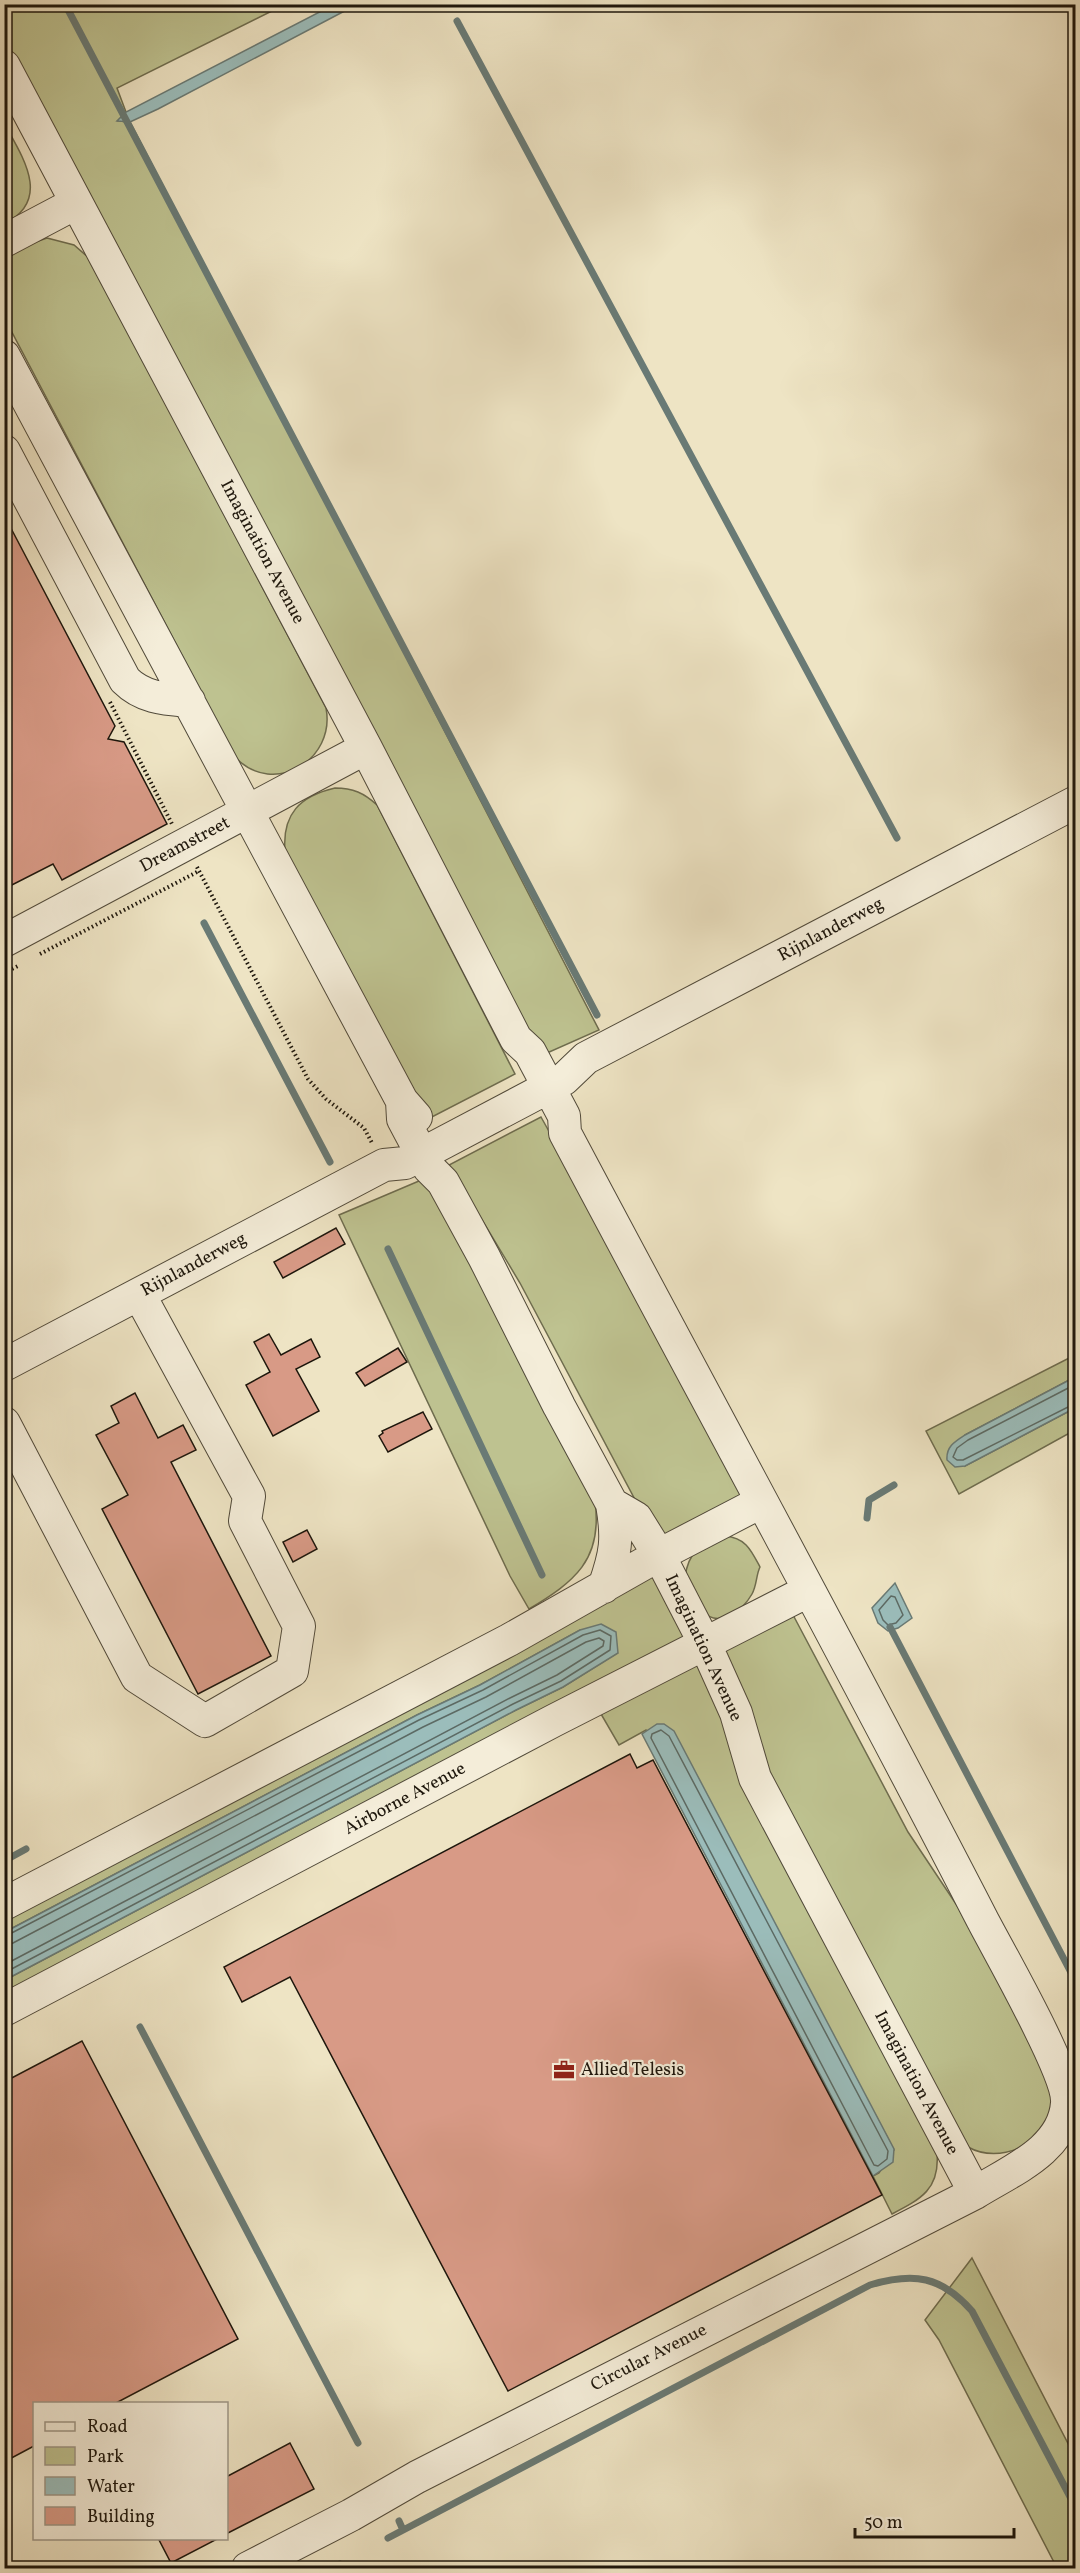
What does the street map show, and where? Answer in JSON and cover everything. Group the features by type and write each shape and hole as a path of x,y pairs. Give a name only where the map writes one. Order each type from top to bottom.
{"street":[{"name":"Imagination Avenue","path":"4,66 366,748 516,1039 530,1052 537,1083 551,1123 565,1133 1054,2058 1068,2100 1063,2126 1048,2145"},
{"path":"4,241 76,203"},
{"path":"4,356 402,1101 414,1113 423,1143 440,1163 443,1182 612,1504 616,1533 604,1587"},
{"path":"4,451 125,681 145,695 189,700"},
{"name":"Dreamstreet","path":"15,952 248,811 366,748"},
{"name":"Rijnlanderweg","path":"4,1365 384,1165 396,1147 423,1143 537,1083 554,1063 586,1058 1076,802"},
{"path":"4,1423 137,1677 205,1721 292,1671 299,1626 245,1521 249,1496 139,1294"},
{"path":"4,1904 509,1640 659,1555 761,1502"},
{"name":"Imagination Avenue","path":"612,1504 636,1518 659,1555 705,1644 736,1713 755,1778 975,2193"},
{"name":"Airborne Avenue","path":"4,2010 553,1721 808,1591"},
{"name":"Circular Avenue","path":"248,2568 351,2515 417,2476 975,2193 1048,2145"}],"path":[{"name":"Dreamstreet","path":"35,957 199,871"},
{"path":"4,973 15,952"}],"green space":[{"path":"4,5 284,5 117,88 126,112 118,121 130,122 599,1030 538,1057 5,42"},
{"path":"4,123 25,163 30,190 27,203 19,214 4,224"},
{"path":"47,238 74,245 89,258 326,708 327,727 322,743 312,757 299,767 284,773 268,774 251,769 236,758 5,319 4,262 24,247"},
{"path":"335,788 358,792 377,805 515,1074 428,1119 285,851 287,827 296,809 312,796"},
{"path":"541,1117 615,1250 742,1493 741,1497 657,1541 520,1283 449,1165"},
{"path":"426,1178 595,1502 594,1539 582,1567 572,1579 529,1609 510,1576 339,1215"},
{"path":"1075,1355 1075,1377 965,1435 965,1466 1075,1408 1075,1430 959,1494 926,1431"},
{"path":"725,1536 743,1542 751,1550 760,1567 754,1591 743,1606 730,1615 716,1618 709,1616 699,1608 685,1577 693,1554 703,1546"},
{"path":"651,1573 691,1637 5,2002 5,1980 563,1687 617,1653 580,1630 480,1685 417,1715 5,1932 5,1911"},
{"path":"792,1613 908,1832 958,1907 1051,2080 1054,2108 1049,2121 1041,2132 1020,2148 994,2154 968,2147 762,1766 715,1654"},
{"path":"704,1659 937,2153 937,2165 932,2184 920,2198 892,2214 873,2176 879,2173 894,2150 773,1923 646,1730 619,1745 601,1714"},
{"path":"972,2258 1075,2457 1075,2568 1057,2568 939,2340 925,2320"}],"water":[{"path":"333,5 356,5 158,109 130,122 117,121 126,112"},
{"path":"1075,1377 1075,1408 965,1466 955,1467 947,1460 949,1448 961,1438"},
{"path":"895,1583 912,1618 898,1628 888,1631 878,1623 872,1608"},
{"path":"601,1624 616,1632 618,1653 563,1687 5,1980 5,1932 417,1715 480,1685 580,1630"},
{"path":"657,1724 664,1724 674,1731 894,2149 893,2162 873,2176 642,1734"}],"building":[{"path":"4,515 115,726 108,739 124,742 167,824 62,880 53,864 4,889"},
{"path":"336,1228 345,1244 283,1278 274,1262"},
{"path":"269,1334 281,1355 311,1339 320,1357 296,1369 319,1411 273,1436 246,1385 270,1372 254,1342"},
{"path":"398,1348 407,1362 365,1386 356,1373"},
{"path":"135,1393 158,1438 183,1425 196,1450 171,1462 271,1656 198,1694 102,1509 128,1495 96,1435 119,1423 111,1406"},
{"path":"423,1412 432,1429 388,1452 379,1436 383,1433 382,1431"},
{"path":"307,1530 317,1549 293,1562 283,1542"},
{"path":"630,1754 637,1768 653,1760 882,2195 508,2391 290,1977 242,2002 224,1967"},
{"path":"82,2041 238,2339 118,2402 33,2402 33,2447 4,2462 4,2082"},
{"path":"290,2443 314,2489 228,2533 228,2476"},
{"path":"159,2540 215,2540 171,2563"}],"waterway":[{"path":"65,4 597,1015"},
{"path":"457,21 897,838"},
{"path":"204,923 330,1162"},
{"path":"388,1249 542,1575"},
{"path":"867,1518 869,1500 894,1485"},
{"path":"890,1627 1076,1982"},
{"path":"4,1861 26,1849"},
{"path":"140,2027 358,2443"},
{"path":"388,2538 870,2285 913,2278 926,2280 949,2290 972,2311 1076,2508"},
{"path":"399,2521 403,2530"},
{"path":"330,2568 340,2564"}],"place":[{"name":"Allied Telesis","path":"564,2070"}]}
